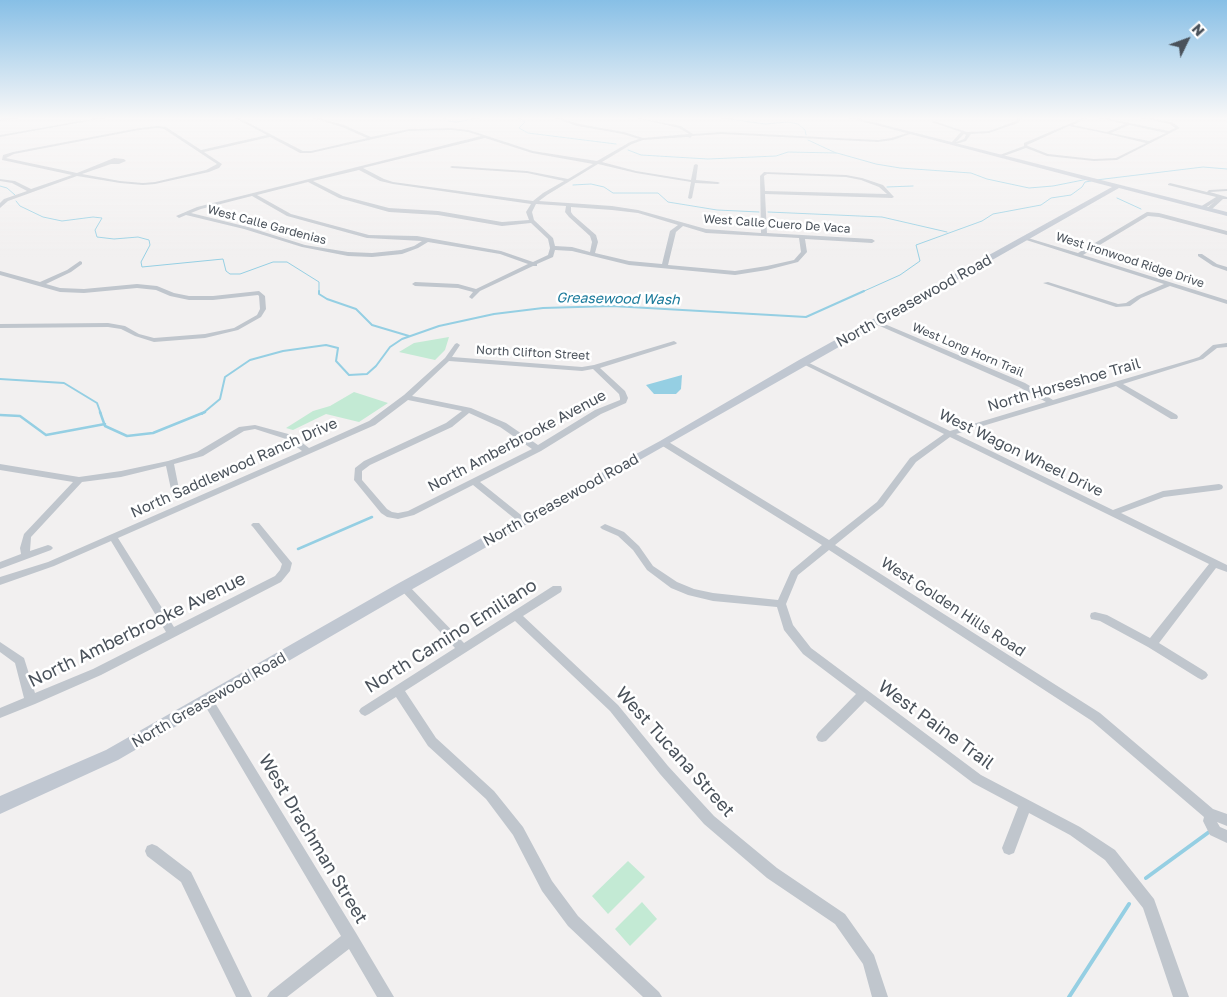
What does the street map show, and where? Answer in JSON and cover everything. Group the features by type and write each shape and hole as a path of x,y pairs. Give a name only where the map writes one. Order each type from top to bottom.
{"street":[{"path":"30,165 120,182 149,183 217,168 220,165"},
{"path":"0,206 6,200 108,165"},
{"path":"179,216 200,208 373,165"},
{"path":"472,297 477,290 535,265 550,256 553,248 551,239 532,221 529,212 534,202 593,165"},
{"path":"607,165 636,172 718,183"},
{"path":"690,198 696,165"},
{"path":"1033,165 1227,214"},
{"path":"452,167 527,172 568,180"},
{"name":"West Calle Cuero De Vaca","path":"359,168 382,180 393,183 534,202 592,206 638,212 706,231 872,241"},
{"path":"763,192 890,197 890,194 881,186 854,177 765,174 762,176 764,235"},
{"path":"0,180 13,182 31,191"},
{"path":"309,181 341,197 389,210 438,213 502,224 532,221"},
{"path":"1170,184 1226,195"},
{"name":"North Greasewood Road","path":"0,805 112,755 404,587 664,443 803,362 1026,238 1111,185"},
{"path":"1199,191 1226,195"},
{"path":"254,195 289,214 369,237 409,237 427,240 501,253 535,265"},
{"path":"1205,209 1226,195"},
{"path":"0,197 6,200"},
{"path":"569,205 568,212 571,216 593,235 595,242 592,254"},
{"path":"1079,256 1150,212 1227,233"},
{"name":"West Calle Gardenias","path":"188,214 246,228 304,246 348,254 372,255 402,252 416,247 427,240"},
{"path":"665,266 673,231 681,224"},
{"path":"553,248 592,254 629,263 727,273 789,264 802,256 802,237"},
{"name":"West Ironwood Ridge Drive","path":"1026,238 1227,302"},
{"path":"1200,254 1216,265 1227,269"},
{"path":"38,285 69,271 80,263"},
{"path":"0,273 60,290 84,291 137,286 157,288 172,295 189,298 213,298 261,292 263,309 259,316 236,329 205,336 154,340 137,335 123,327 108,325 0,326"},
{"path":"1046,283 1122,307 1139,297 1169,284"},
{"path":"415,284 458,286 477,290"},
{"name":"West Long Horn Trail","path":"875,322 1022,385 1051,402"},
{"name":"North Clifton Street","path":"447,359 595,368 674,343"},
{"name":"North Horseshoe Trail","path":"830,545 880,504 913,460 950,433 1197,360 1215,346 1224,344"},
{"name":"North Saddlewood Ranch Drive","path":"0,581 51,564 372,423 408,397 447,359 457,345"},
{"name":"West Wagon Wheel Drive","path":"803,362 1227,569"},
{"name":"North Amberbrooke Avenue","path":"468,410 449,425 367,463 356,470 358,480 384,511 396,517 411,513 538,450 598,412 618,405 626,399 595,368"},
{"path":"1117,383 1174,417"},
{"path":"408,397 468,410 504,425 538,450"},
{"path":"0,467 78,480 122,474 200,454 250,425 289,437 308,451"},
{"name":"West Golden Hills Road","path":"664,443 830,545 1096,718 1212,816"},
{"path":"170,463 176,494"},
{"path":"26,556 27,536 78,480"},
{"path":"475,482 523,521"},
{"path":"1113,513 1163,494 1219,487"},
{"name":"North Amberbrooke Avenue","path":"0,713 31,702 97,672 273,582 289,571 285,560 256,525"},
{"path":"605,527 621,534 636,548 650,568 674,586 712,597 781,604 794,573 830,545"},
{"path":"113,536 173,634"},
{"path":"0,566 48,548"},
{"path":"1152,644 1215,563"},
{"path":"404,587 463,649"},
{"name":"North Camino Emiliano","path":"365,711 556,590"},
{"name":"West Paine Trail","path":"781,604 788,627 807,651 977,779 1075,831 1110,855 1149,904 1181,997"},
{"name":"West Tucana Street","path":"516,615 614,708 664,770 709,820 772,873 840,920 869,960 880,997"},
{"path":"1095,616 1152,644 1202,674"},
{"path":"0,646 20,661 31,702"},
{"path":"398,690 432,742 490,795 518,831 547,886 573,921 654,997"},
{"path":"822,737 864,694"},
{"name":"West Drachman Street","path":"208,701 386,997"},
{"path":"1009,848 1025,806"},
{"path":"1227,820 1218,816 1212,816 1209,821 1212,828 1219,834 1227,837"},
{"path":"152,851 186,877 244,997"},
{"path":"275,997 350,938"}],"green space":[{"path":"449,337 445,350 435,360 399,352 414,343"},
{"path":"354,392 388,403 359,422 326,414 293,430 286,428 313,411 330,406"},
{"path":"628,861 645,877 608,914 592,896"},
{"path":"642,902 657,919 630,946 615,929"}],"water":[{"path":"682,375 681,389 676,394 654,394 646,385"}],"waterway":[{"path":"879,165 900,168 971,173 987,179 1029,188 1053,186 1088,179"},
{"name":"Greasewood Wash","path":"1096,180 1203,167 1227,169"},
{"name":"Greasewood Wash","path":"862,292 900,275 920,261 916,245 982,221 993,214 1041,205 1051,198 1071,195 1082,187 1085,182 1091,181"},
{"path":"573,185 591,184 604,187 613,193 658,193 668,202 717,210 759,212"},
{"path":"0,186 7,188 15,195"},
{"path":"887,187 913,186"},
{"path":"1117,198 1141,209"},
{"path":"16,201 20,206 43,217 62,221 93,217 102,218 95,230 97,237 114,239 138,237 149,240 150,245 141,262 142,267 223,259 226,271 230,274 240,274 273,262 287,262 319,282 319,294 327,299 356,309 372,325 409,336"},
{"path":"768,212 882,217 947,232"},
{"name":"Greasewood Wash","path":"204,412 220,399 225,377 250,360 283,351 326,345 338,348 336,361 349,375 367,374 376,366 390,347 402,339 439,326 494,314 543,308 612,306 806,317 864,291"},
{"name":"Greasewood Wash","path":"0,379 64,383 97,403 101,414"},
{"name":"Greasewood Wash","path":"100,412 104,424"},
{"name":"Greasewood Wash","path":"104,424 127,436 153,433 204,412"},
{"path":"0,415 20,416 46,435 104,424"},
{"path":"298,549 372,517"},
{"path":"1146,878 1209,832"},
{"path":"1069,997 1129,904"}]}
